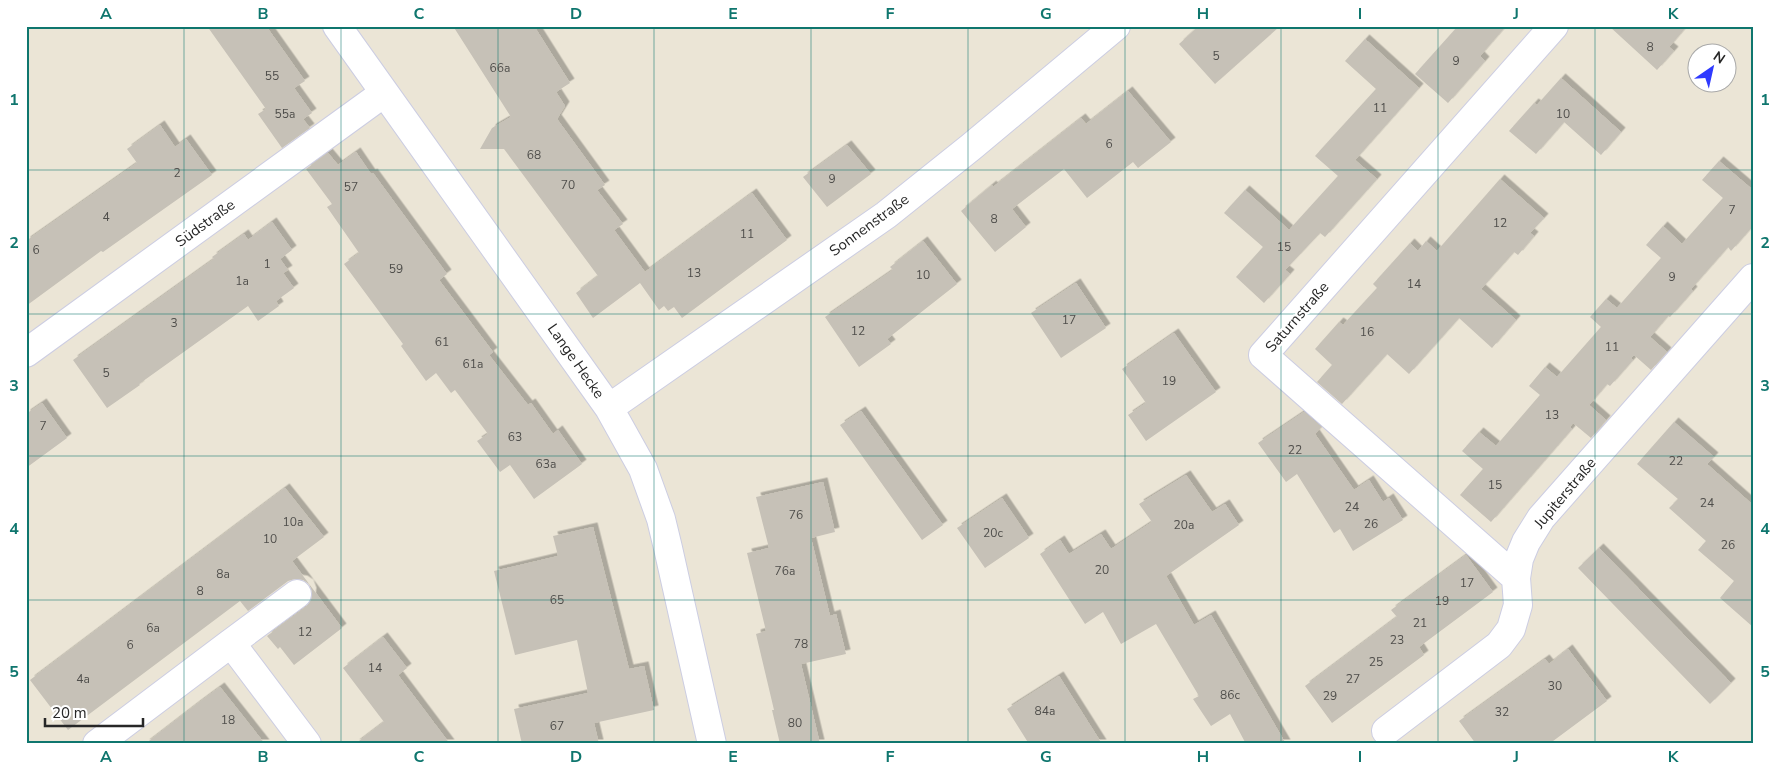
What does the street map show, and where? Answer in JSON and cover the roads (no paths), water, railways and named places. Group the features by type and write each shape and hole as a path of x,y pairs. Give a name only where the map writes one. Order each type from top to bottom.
{"street":[{"name":"Lange Hecke","path":"337,26 609,408 643,469 661,519 712,744"},
{"name":"Saturnstraße","path":"1516,578 1263,355 1554,26"},
{"name":"Sonnenstraße","path":"609,408 886,215 1114,27"},
{"name":"Südstraße","path":"26,353 384,93"},
{"name":"Jupiterstraße","path":"1386,731 1499,644 1511,629 1518,605 1516,578 1519,559 1526,542 1541,518 1753,278"},
{"path":"97,744 297,594"},
{"path":"231,643 307,744"}]}
